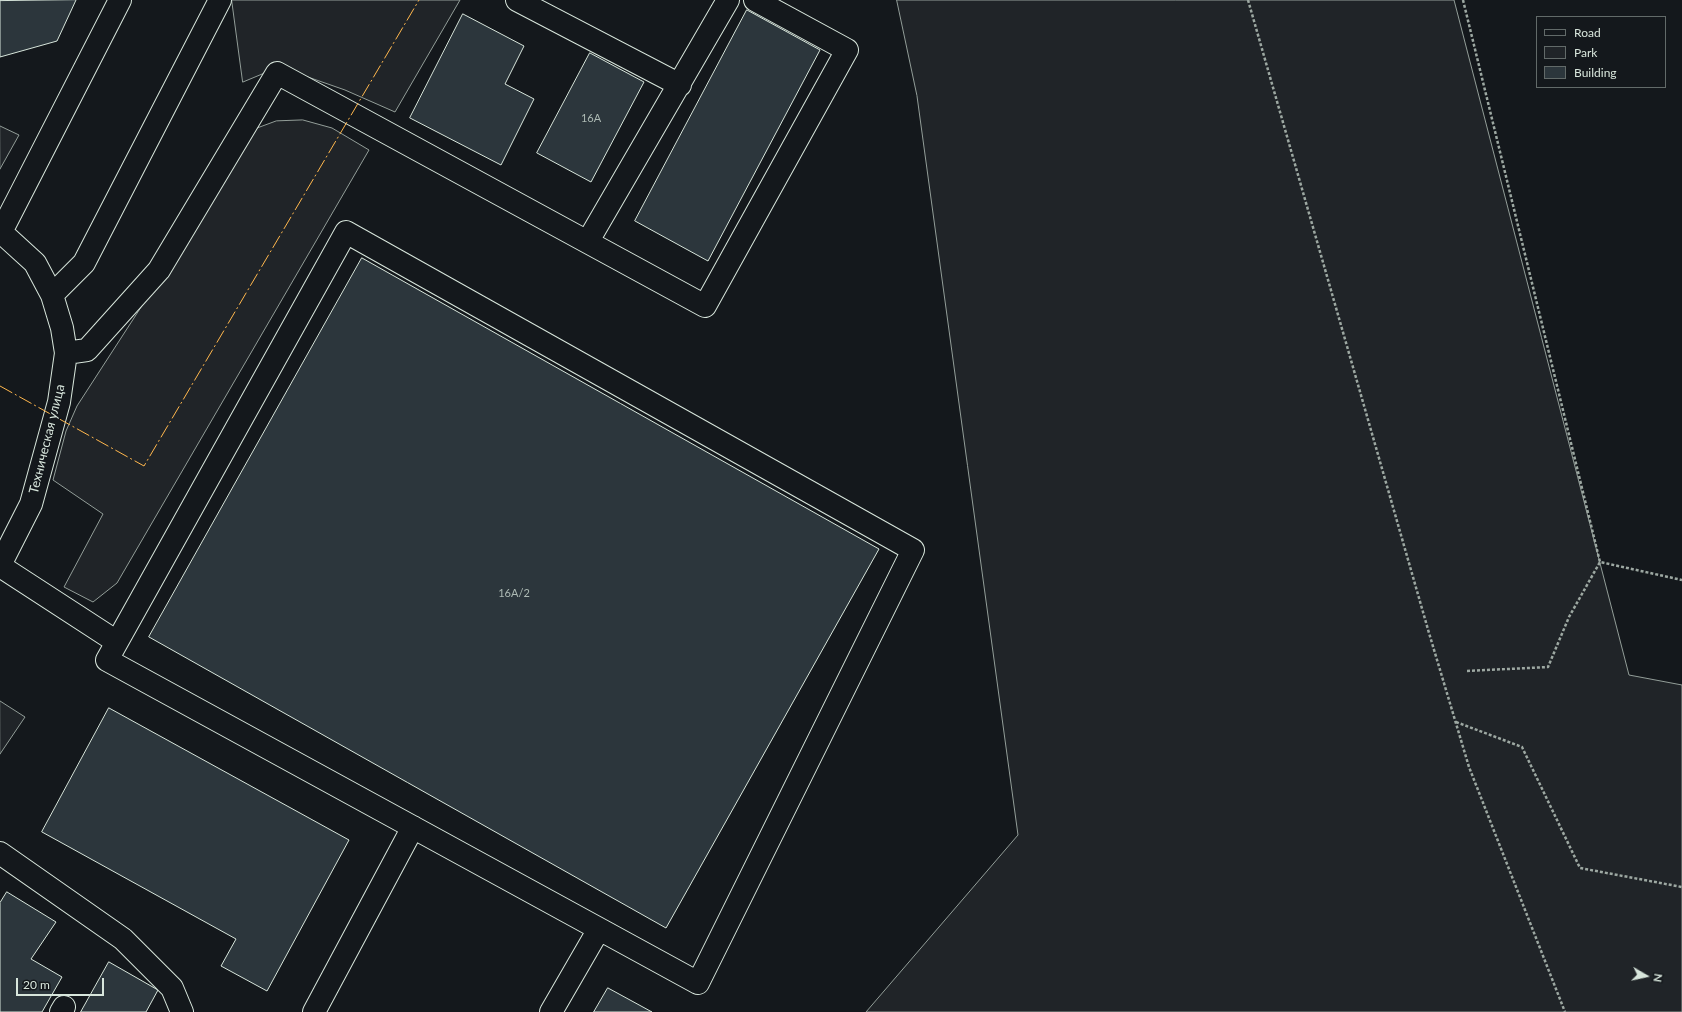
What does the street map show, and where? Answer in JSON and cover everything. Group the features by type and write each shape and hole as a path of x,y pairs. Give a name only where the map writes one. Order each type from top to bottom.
{"street":[{"path":"0,232 120,0"},
{"path":"52,295 84,263 139,153 220,0"},
{"path":"517,0 680,85"},
{"path":"588,241 728,0"},
{"path":"66,353 87,350 158,270 277,73 705,306 847,50 755,0"},
{"name":"Техническая улица","path":"0,232 36,263 52,295 62,328 66,353 59,402 30,504 0,565"},
{"path":"346,232 913,550 698,983 107,660 117,642 346,232"},
{"path":"0,565 117,642"},
{"path":"314,1012 412,827"},
{"path":"0,853 123,939 172,988 182,1012"},
{"path":"551,1012 599,929"}],"path":[{"path":"1248,0 1469,767 1565,1012"},
{"path":"1462,0 1600,562 1569,617 1548,667 1467,671"},
{"path":"1600,562 1682,580"},
{"path":"1456,722 1522,747 1580,868 1682,887"}],"green space":[{"path":"232,0 460,0 395,112 345,90 285,69 267,72 243,82"},
{"path":"897,0 1454,0 1629,675 1682,685 1682,1012 866,1012 1018,835 917,96"},
{"path":"303,120 332,128 369,150 117,583 93,602 64,587 103,514 53,480 66,431 77,406 257,128 276,121"},
{"path":"0,126 19,135 0,169"},
{"path":"0,701 25,717 0,754"}],"building":[{"path":"76,0 57,41 0,57 0,1"},
{"path":"747,10 820,50 708,261 635,221"},
{"path":"463,14 524,46 505,84 534,99 501,165 410,118"},
{"path":"590,53 644,82 591,182 537,153"},
{"path":"362,258 879,549 666,928 149,637"},
{"path":"109,708 349,840 267,991 221,966 236,939 42,832"},
{"path":"7,892 56,922 31,959 62,977 42,1012 0,1012 0,903"},
{"path":"109,962 158,990 146,1012 81,1012"},
{"path":"608,988 652,1012 594,1012"}],"power":[{"path":"0,386 144,466 419,0"}]}
